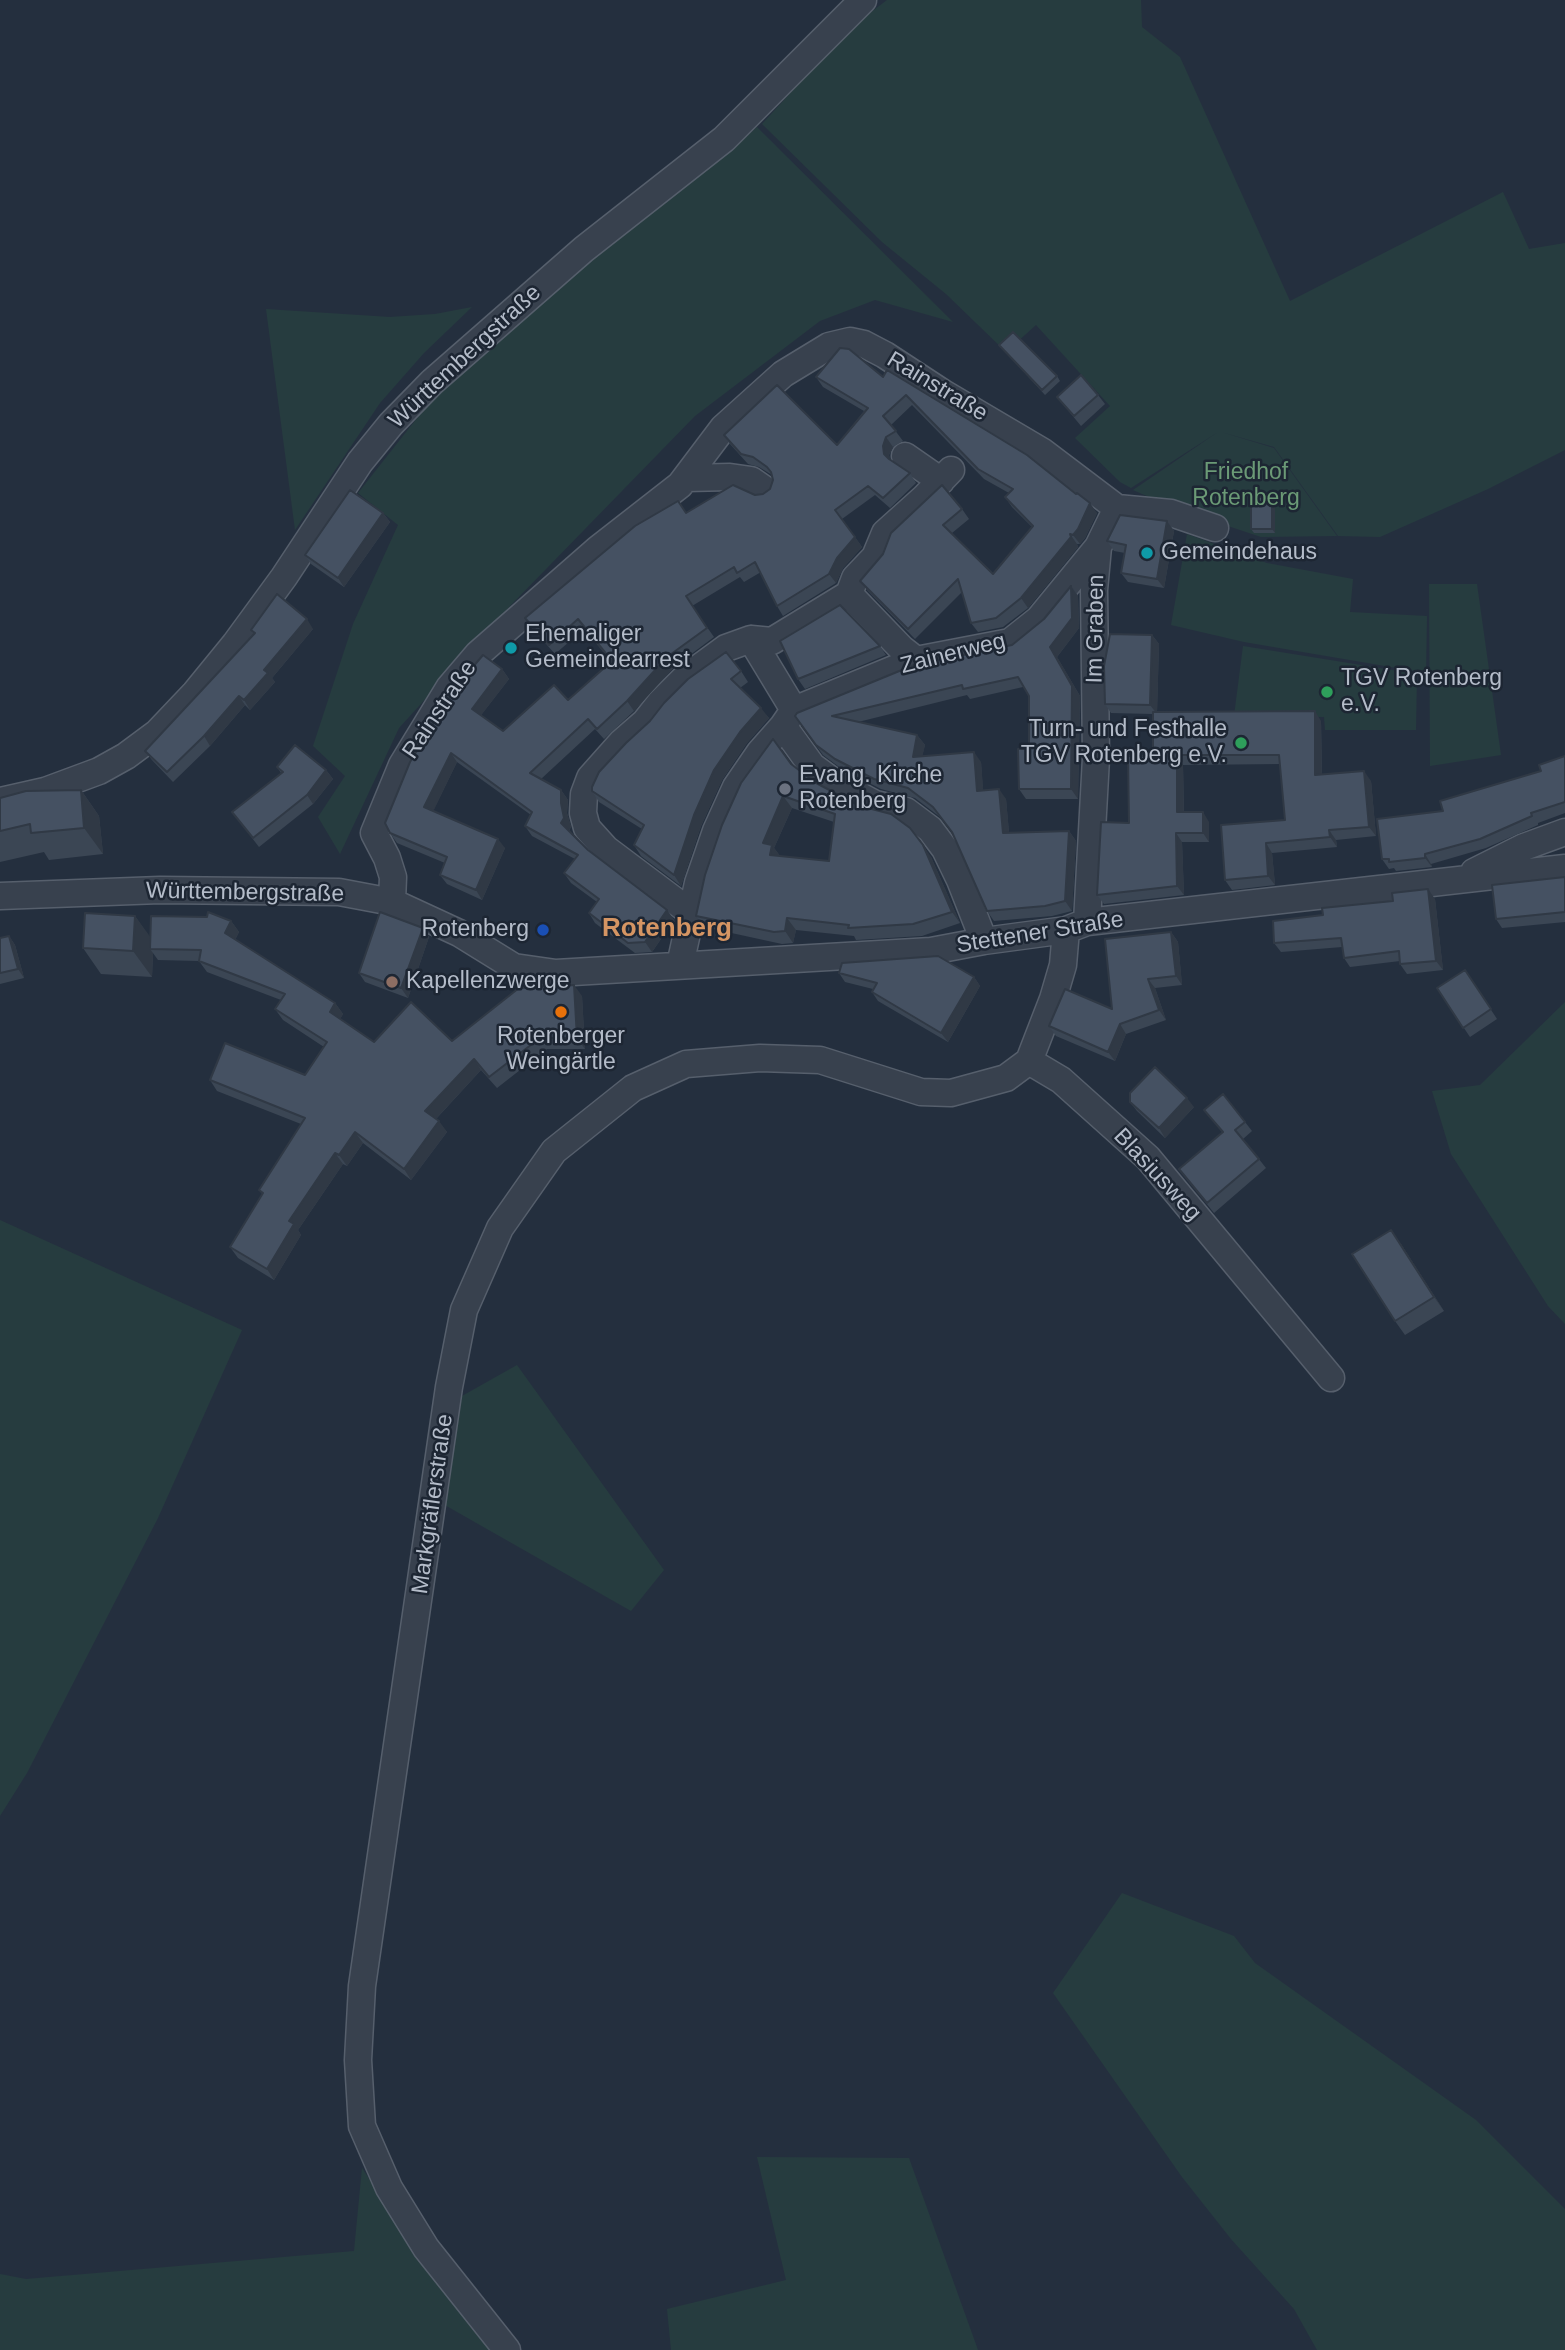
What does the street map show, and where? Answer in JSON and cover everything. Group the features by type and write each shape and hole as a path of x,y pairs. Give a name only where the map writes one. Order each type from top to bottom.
{"street":[{"name":"Württembergstraße","path":"0,801 45,791 99,771 126,756 157,733 195,693 235,644 284,578 360,461 400,415 432,382 584,249 724,139 863,0"},
{"name":"Rainstraße","path":"392,902 393,877 374,833 402,765 449,688 478,654 598,549 680,485 723,428 783,374 829,346 850,341 885,355 1043,452 1117,508"},
{"path":"691,912 606,849 587,828 583,813 584,794 590,778 685,678 726,648 751,639 772,641 849,594 855,578 875,557 885,533 946,475 905,456"},
{"path":"686,478 730,477 751,480 764,489"},
{"path":"1117,508 1171,513 1215,528"},
{"name":"Im Graben","path":"1076,926 1096,758 1094,590 1098,547 1117,508"},
{"name":"Zainerweg","path":"789,718 916,660 1010,642 1039,619 1098,547"},
{"path":"849,594 916,660"},
{"path":"751,639 811,766 875,804 906,811 930,829 945,849 960,880 984,941"},
{"path":"680,965 691,912 716,831 736,787 760,752 789,718"},
{"path":"1456,880 1524,847 1565,832"},
{"name":"Stettener Straße","path":"514,968 556,973 931,951 1076,926 1565,868"},
{"name":"Württembergstraße","path":"0,896 98,891 339,892 392,902 460,933 514,968"},
{"path":"1029,1061 1053,999 1076,926"},
{"name":"Markgräflerstraße","path":"507,2350 426,2248 389,2188 362,2126 358,2060 362,1986 449,1387 464,1310 500,1228 554,1151 633,1088 686,1064 760,1058 820,1060 921,1092 951,1093 1006,1078 1029,1061"},
{"name":"Blasiusweg","path":"1029,1061 1061,1080 1148,1158 1331,1378"}],"green space":[{"path":"887,0 1141,0 1142,27 1180,57 1290,301 1503,192 1529,249 1565,243 1565,450 1488,489 1380,537 1338,536 1274,447 1221,432 1274,448 1337,536 1261,537 1174,508 1133,490 1218,432 1131,488 1120,482 1075,438 1110,406 1036,325 1006,352 946,294 882,242 762,124 850,28"},
{"path":"757,127 953,322 875,300 820,321 695,416 511,605 399,728 340,854 318,817 345,776 313,746 353,624 398,525 358,493 440,389 531,308 724,157"},
{"path":"472,307 424,353 380,403 295,530 266,309 390,317 435,314"},
{"name":"Friedhof Rotenberg","path":"1187,534 1267,563 1353,579 1350,612 1427,616 1426,673 1244,642 1171,625"},
{"path":"1429,584 1477,584 1501,755 1430,766"},
{"name":"TGV Rotenberg e.V.","path":"1243,646 1417,674 1416,730 1325,730 1324,717 1234,716"},
{"path":"1565,1002 1565,1324 1548,1306 1451,1154 1432,1091 1480,1085"},
{"path":"0,1220 242,1330 158,1518 27,1773 0,1816"},
{"path":"517,1365 664,1570 631,1611 443,1504 462,1396"},
{"path":"1122,1893 1234,1936 1255,1963 1476,2120 1565,2209 1565,2350 1317,2350 1294,2309 1231,2239 1182,2177 1053,1993"},
{"path":"757,2157 909,2158 978,2350 671,2350 667,2309 786,2280"},
{"path":"362,2168 414,2246 496,2350 0,2350 0,2274 26,2279 354,2251"}],"building":[{"path":"1013,332 1057,376 1042,390 999,345"},
{"path":"840,348 849,349 883,377 887,370 1027,455 1077,493 1090,503 1078,529 1073,535 1070,534 1071,537 1021,598 996,618 971,623 958,579 908,629 860,581 883,554 891,533 942,485 962,509 943,525 993,574 1033,526 1005,497 1013,489 978,469 906,395 883,416 896,431 886,437 883,446 884,454 889,459 910,473 883,498 868,486 835,510 855,537 837,558 829,574 777,606 755,562 737,573 734,567 686,596 707,628 667,657 597,729 588,719 530,773 561,790 564,818 561,823 588,850 667,910 645,942 628,943 589,913 599,899 564,873 578,855 525,826 532,812 451,753 424,807 498,839 476,890 440,875 447,857 390,833 385,823 410,762 455,688 483,655 502,669 472,709 503,731 554,685 568,700 612,661 578,619 549,645 525,618 635,526 678,501 686,513 733,485 755,495 770,489 773,480 767,467 753,457 741,454 724,435 777,385 837,445 868,408 816,377"},
{"path":"1081,375 1098,395 1074,416 1057,397"},
{"path":"350,490 383,513 338,578 305,555"},
{"path":"1251,497 1272,497 1272,529 1251,529"},
{"name":"Gemeindehaus","path":"1120,515 1167,521 1157,579 1121,573 1126,545 1107,541"},
{"path":"1071,586 1072,618 1050,647 1072,686 1071,789 1019,789 1018,749 1029,749 1029,696 1018,677 963,689 962,685 832,716 917,735 913,757 974,752 977,791 999,789 1003,833 1069,831 1065,901 1045,906 987,911 952,832 933,807 908,788 874,779 835,759 816,745 795,716 914,665 1012,645 1044,619"},
{"path":"277,594 307,619 264,670 268,673 244,700 239,696 204,736 167,772 145,751 255,633 251,630"},
{"path":"840,605 880,646 798,679 780,641"},
{"path":"1110,634 1152,635 1150,705 1105,704 1104,666"},
{"path":"726,652 741,671 731,679 761,708 740,732 714,770 694,815 674,875 634,845 644,825 592,791 592,787 599,772 650,721 664,703 688,679"},
{"path":"1315,711 1315,775 1364,771 1369,827 1329,830 1330,837 1266,843 1268,876 1225,880 1221,825 1285,820 1279,755 1177,755 1177,812 1203,812 1203,833 1176,833 1177,886 1097,895 1101,822 1129,823 1128,756 1153,756 1153,712"},
{"path":"773,739 791,764 816,783 860,806 891,814 910,828 923,845 952,912 913,924 848,928 849,925 787,918 785,931 774,932 696,916 705,875 722,825 741,783","holes":["783,796 835,814 829,861 770,855 772,845 763,843"]},
{"path":"295,745 326,770 307,795 253,838 232,812 283,772 277,767"},
{"path":"1565,756 1565,802 1531,813 1532,816 1480,839 1425,854 1425,858 1389,862 1389,859 1382,859 1377,819 1443,811 1440,801 1541,771 1539,765"},
{"path":"81,790 84,828 31,833 30,824 0,831 0,798 26,791"},
{"path":"1565,877 1565,912 1496,919 1492,885"},
{"path":"1428,889 1436,961 1400,964 1399,951 1344,958 1341,938 1274,943 1273,921 1323,915 1322,908 1393,901 1392,893"},
{"path":"208,912 231,921 225,933 335,1003 330,1012 374,1042 411,1002 452,1041 519,988 574,985 577,1038 540,1038 489,1077 474,1059 425,1111 439,1121 404,1169 355,1132 339,1155 335,1153 289,1221 294,1224 267,1269 230,1247 263,1193 259,1190 305,1118 210,1080 225,1043 305,1075 327,1042 275,1009 285,994 199,961 201,950 150,949 151,916 207,917"},
{"path":"380,912 423,928 401,988 359,973"},
{"path":"85,913 135,916 133,951 83,948"},
{"path":"1171,932 1176,976 1148,979 1159,1010 1120,1024 1108,1052 1049,1026 1065,989 1112,1009 1105,939"},
{"path":"9,936 18,969 0,973 0,938"},
{"path":"938,956 974,977 941,1033 872,992 877,983 839,973 842,963"},
{"path":"1465,970 1491,1009 1463,1028 1437,988"},
{"path":"1155,1067 1187,1098 1159,1128 1130,1102 1130,1093"},
{"path":"1223,1094 1245,1122 1235,1130 1259,1159 1207,1203 1179,1169 1223,1132 1204,1110"},
{"path":"1391,1230 1434,1297 1395,1321 1352,1254"}],"place":[{"name":"Gemeindehaus","path":"1147,553"},
{"name":"Ehemaliger Gemeindearrest","path":"511,648"},
{"name":"TGV Rotenberg e.V.","path":"1327,692"},
{"name":"Turn- und Festhalle TGV Rotenberg e.V.","path":"1241,743"},
{"name":"Evang. Kirche Rotenberg","path":"785,789"},
{"name":"Rotenberg","path":"543,930"},
{"name":"Kapellenzwerge","path":"392,982"},
{"name":"Rotenberger Weingärtle","path":"561,1012"}],"district":[{"name":"Rotenberg","path":"667,929"}]}
